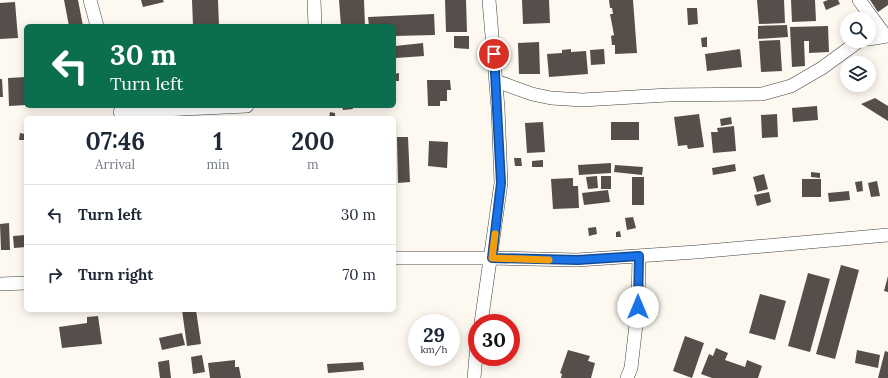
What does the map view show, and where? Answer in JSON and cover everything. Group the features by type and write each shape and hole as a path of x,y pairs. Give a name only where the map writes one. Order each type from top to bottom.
{"street":[{"path":"90,0 96,24"},
{"path":"314,0 315,24"},
{"path":"483,314 492,258 501,183 496,81 489,0"},
{"path":"859,0 887,36 876,38"},
{"path":"496,81 532,94 551,98 582,100 668,95 762,94 791,86 822,68 849,48"},
{"path":"120,112 205,108"},
{"path":"396,258 578,260 888,234"},
{"path":"627,378 630,368 638,307 639,256"},
{"path":"0,284 24,283"},
{"path":"474,378 475,366"}],"building":[{"path":"64,0 78,0 83,24 69,24"},
{"path":"141,0 163,0 164,2 143,7"},
{"path":"192,0 218,0 219,24 193,24"},
{"path":"339,0 364,0 365,24 341,24"},
{"path":"445,0 466,0 467,32 446,32"},
{"path":"522,0 549,0 550,23 523,24"},
{"path":"609,0 633,0 637,53 615,54 615,45 612,45 611,36 614,35 610,14 613,14 612,8 610,8"},
{"path":"757,0 784,0 785,23 759,24"},
{"path":"791,0 815,0 816,21 792,22"},
{"path":"828,0 838,0 840,4 826,10 823,2"},
{"path":"870,0 888,0 888,5 878,12"},
{"path":"15,2 18,38 0,39 0,3"},
{"path":"687,8 697,8 698,24 688,25"},
{"path":"434,14 435,35 396,36 396,24 369,24 368,17"},
{"path":"787,25 788,37 758,39 758,26"},
{"path":"828,26 829,52 809,53 809,41 804,41 805,66 792,67 790,27"},
{"path":"454,36 469,36 469,49 454,48"},
{"path":"707,37 707,47 702,47 701,38"},
{"path":"780,40 782,71 761,72 759,41"},
{"path":"539,42 540,74 519,74 518,43"},
{"path":"423,43 424,56 396,58 396,46"},
{"path":"571,49 571,52 586,51 588,74 549,77 547,54 562,53 562,50"},
{"path":"604,49 605,64 591,65 590,50"},
{"path":"740,49 742,67 707,71 705,54"},
{"path":"399,73 399,81 396,81 396,74"},
{"path":"24,77 24,105 9,106 8,78"},
{"path":"0,79 2,79 3,97 0,97"},
{"path":"427,80 450,80 451,90 447,90 447,101 440,101 440,106 428,106"},
{"path":"875,98 888,106 888,121 861,104"},
{"path":"817,106 818,120 793,122 792,108"},
{"path":"342,108 353,109 343,110"},
{"path":"330,112 335,113 335,116 329,116"},
{"path":"699,114 704,147 688,149 687,145 678,146 674,117"},
{"path":"777,114 778,137 762,138 761,115"},
{"path":"731,117 732,124 721,126 720,119"},
{"path":"543,122 545,152 527,153 525,123"},
{"path":"611,122 639,122 639,140 611,140"},
{"path":"734,126 736,151 713,153 711,132 718,132 717,128"},
{"path":"20,133 24,134 24,140 19,140"},
{"path":"397,137 408,137 410,182 398,183"},
{"path":"429,141 448,142 447,168 428,166"},
{"path":"514,158 521,158 522,166 515,166"},
{"path":"543,160 543,167 532,167 532,161"},
{"path":"611,163 611,173 579,175 578,165"},
{"path":"735,164 736,171 713,175 712,168"},
{"path":"615,165 643,167 642,175 614,172"},
{"path":"811,172 820,173 820,178 811,177"},
{"path":"764,174 768,189 757,192 753,177"},
{"path":"597,176 598,188 588,189 586,177"},
{"path":"601,176 611,176 611,189 601,189"},
{"path":"632,177 644,177 644,205 632,205"},
{"path":"573,178 573,186 578,186 579,208 553,209 551,179"},
{"path":"802,179 821,179 821,197 802,197"},
{"path":"862,181 863,191 857,192 855,182"},
{"path":"877,181 880,196 871,197 868,183"},
{"path":"608,190 610,202 584,205 582,193"},
{"path":"849,191 850,200 829,202 828,193"},
{"path":"769,192 771,202 757,206 754,195"},
{"path":"633,217 636,228 627,230 625,218"},
{"path":"9,223 10,250 1,250 0,224"},
{"path":"596,227 597,234 589,236 588,228"},
{"path":"620,231 621,237 616,237 616,232"},
{"path":"24,235 24,247 14,248 13,236"},
{"path":"841,265 859,270 835,359 816,354"},
{"path":"808,273 830,279 810,352 788,346"},
{"path":"888,276 888,292 884,291"},
{"path":"760,294 786,301 775,340 749,333"},
{"path":"182,312 196,312 201,344 187,346"},
{"path":"98,316 102,344 62,348 59,327 87,323 87,317"},
{"path":"182,333 185,345 162,350 159,338"},
{"path":"685,336 704,343 692,378 673,371"},
{"path":"716,348 728,353 725,360 745,367 747,360 762,366 758,378 712,378 701,374 709,354 713,356"},
{"path":"568,350 590,356 588,361 595,363 591,378 561,378 562,374 560,373"},
{"path":"857,350 880,355 878,368 855,363"},
{"path":"885,351 888,352 888,378 878,378"},
{"path":"202,355 205,372 193,374 191,357"},
{"path":"169,360 171,378 160,378 158,362"},
{"path":"235,360 235,367 239,367 241,378 210,378 208,363"},
{"path":"363,362 364,370 328,373 327,364"}],"slow traffic":[{"path":"495,234 492,258 549,260"}],"route":[{"path":"494,54 501,183 492,258 578,260 639,256 638,307"}]}
